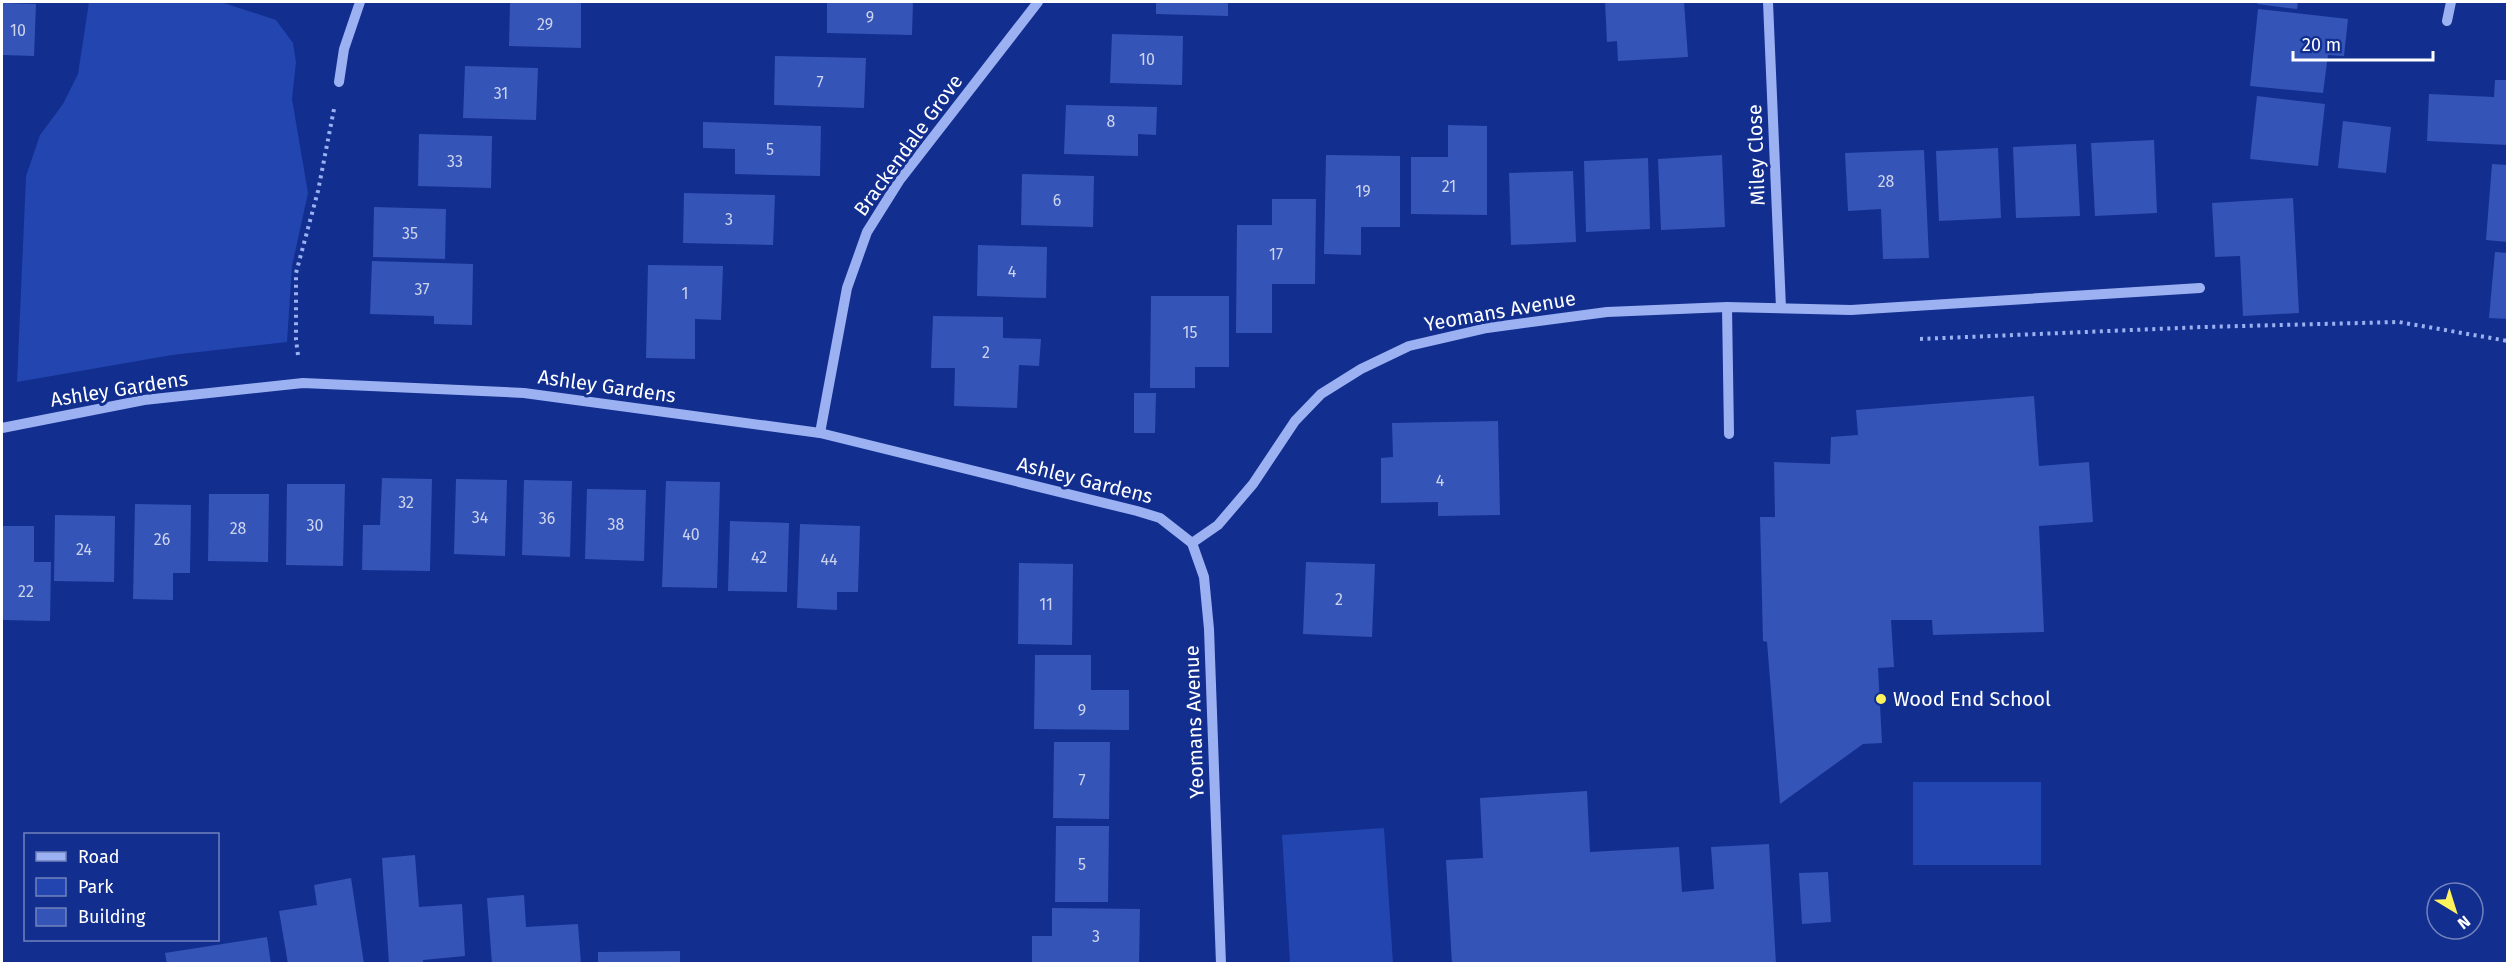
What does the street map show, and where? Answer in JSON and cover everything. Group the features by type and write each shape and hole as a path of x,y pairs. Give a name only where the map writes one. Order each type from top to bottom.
{"street":[{"path":"339,82 344,49 358,2"},
{"name":"Brackendale Grove","path":"820,433 848,288 867,232 899,181 1038,2"},
{"name":"Miley Close","path":"1768,2 1780,308"},
{"path":"2447,21 2451,2"},
{"name":"Yeomans Avenue","path":"1221,963 1209,629 1204,577 1192,543 1218,525 1253,484 1295,421 1321,394 1361,369 1409,346 1487,328 1607,312 1727,307 1851,310 2200,288"},
{"path":"1727,307 1730,434"},
{"name":"Ashley Gardens","path":"2,428 144,400 303,383 524,393 820,433 1137,511 1160,518 1192,543"}],"path":[{"path":"303,383 296,340 296,273 318,191 339,82"},
{"path":"1911,339 2203,327 2399,322 2508,341"}],"green space":[{"path":"89,2 221,2 276,20 293,43 296,62 292,99 308,193 292,266 287,342 172,355 17,382 26,176 40,135 63,104 78,74"},
{"path":"1913,782 2041,782 2041,865 1913,865"},
{"path":"1384,828 1393,963 1290,963 1282,835"}],"building":[{"path":"510,2 581,2 581,48 509,46"},
{"path":"827,2 913,2 912,35 827,33"},
{"path":"1156,2 1228,2 1228,16 1156,14"},
{"path":"1605,2 1684,2 1688,57 1618,61 1617,41 1607,42"},
{"path":"2258,2 2298,2 2297,9 2257,4"},
{"path":"2,3 36,4 34,56 2,55"},
{"path":"2258,9 2348,19 2344,56 2328,55 2323,93 2250,86"},
{"path":"1112,34 1183,36 1182,85 1110,83"},
{"path":"775,56 866,58 864,108 774,105"},
{"path":"465,66 538,68 536,120 463,118"},
{"path":"2495,80 2508,80 2508,145 2427,141 2429,94 2494,97"},
{"path":"2257,96 2325,104 2318,166 2250,159"},
{"path":"1066,105 1157,107 1156,135 1138,134 1138,156 1064,154"},
{"path":"2343,121 2391,127 2386,173 2338,168"},
{"path":"703,122 821,126 820,176 735,174 735,149 703,148"},
{"path":"1448,125 1487,126 1487,215 1411,214 1411,157 1448,157"},
{"path":"419,134 492,136 491,188 418,186"},
{"path":"2154,140 2157,213 2095,216 2091,143"},
{"path":"2076,144 2080,216 2016,218 2013,147"},
{"path":"1998,148 2001,218 1939,221 1936,151"},
{"path":"1924,150 1929,258 1883,259 1881,209 1848,211 1845,153"},
{"path":"1326,155 1400,156 1400,227 1361,227 1361,255 1324,254"},
{"path":"1722,155 1725,227 1661,230 1658,159"},
{"path":"1648,158 1650,229 1586,232 1584,161"},
{"path":"2492,164 2508,165 2508,242 2486,240"},
{"path":"1573,171 1576,242 1511,245 1509,173"},
{"path":"1022,174 1094,176 1093,227 1021,225"},
{"path":"684,193 775,195 773,245 683,243"},
{"path":"2293,198 2299,313 2243,316 2240,256 2215,257 2212,203"},
{"path":"1272,199 1316,199 1315,284 1272,284 1272,333 1236,333 1237,225 1272,225"},
{"path":"374,207 446,209 445,259 373,257"},
{"path":"978,245 1047,247 1046,298 977,296"},
{"path":"2495,252 2508,253 2508,319 2489,318"},
{"path":"372,261 473,264 472,325 434,324 434,316 370,314"},
{"path":"648,265 723,266 721,320 695,319 695,359 646,358"},
{"path":"1151,296 1229,296 1229,367 1195,367 1195,388 1150,388"},
{"path":"933,316 1003,317 1003,338 1041,339 1039,366 1019,365 1017,408 954,406 955,368 931,368"},
{"path":"1134,393 1156,393 1155,433 1134,433"},
{"path":"2034,396 2039,466 2089,462 2093,522 2039,526 2044,632 1933,635 1932,620 1891,620 1894,667 1878,668 1882,743 1863,744 1780,804 1767,642 1763,641 1760,517 1775,517 1774,462 1830,464 1831,437 1858,435 1856,410"},
{"path":"1498,421 1500,515 1438,516 1438,502 1381,503 1381,458 1393,457 1392,423"},
{"path":"382,478 432,479 430,571 362,570 363,525 380,525"},
{"path":"456,479 507,480 505,556 454,554"},
{"path":"524,480 572,481 570,557 522,555"},
{"path":"666,481 720,482 717,588 662,587"},
{"path":"287,484 345,484 343,566 286,565"},
{"path":"587,489 646,490 644,561 585,559"},
{"path":"209,494 269,494 268,562 208,561"},
{"path":"135,504 191,505 190,573 173,573 173,600 133,599"},
{"path":"55,515 115,516 114,582 54,581"},
{"path":"730,521 789,523 787,592 728,591"},
{"path":"800,524 860,526 858,592 837,592 837,610 797,608"},
{"path":"2,526 34,526 34,562 51,562 50,621 2,620"},
{"path":"1306,562 1375,564 1372,637 1303,634"},
{"path":"1019,563 1073,564 1072,645 1018,644"},
{"path":"1035,655 1091,655 1091,690 1129,690 1129,730 1034,729"},
{"path":"1054,742 1110,742 1109,819 1053,818"},
{"path":"1587,791 1590,852 1679,847 1682,892 1714,889 1711,847 1769,844 1776,964 1452,964 1446,860 1483,858 1480,798"},
{"path":"1056,826 1109,826 1108,902 1055,902"},
{"path":"415,855 419,907 462,904 465,956 423,960 423,964 389,964 382,858"},
{"path":"1828,872 1831,922 1802,924 1799,873"},
{"path":"351,878 364,964 288,964 279,911 317,905 314,885"},
{"path":"524,895 526,927 578,924 581,964 492,964 487,898"},
{"path":"1052,908 1140,909 1139,964 1032,964 1032,936 1052,936"},
{"path":"267,937 271,964 167,964 165,953"},
{"path":"680,951 680,964 598,964 598,952"}],"place":[{"name":"Wood End School","path":"1881,699"}]}
